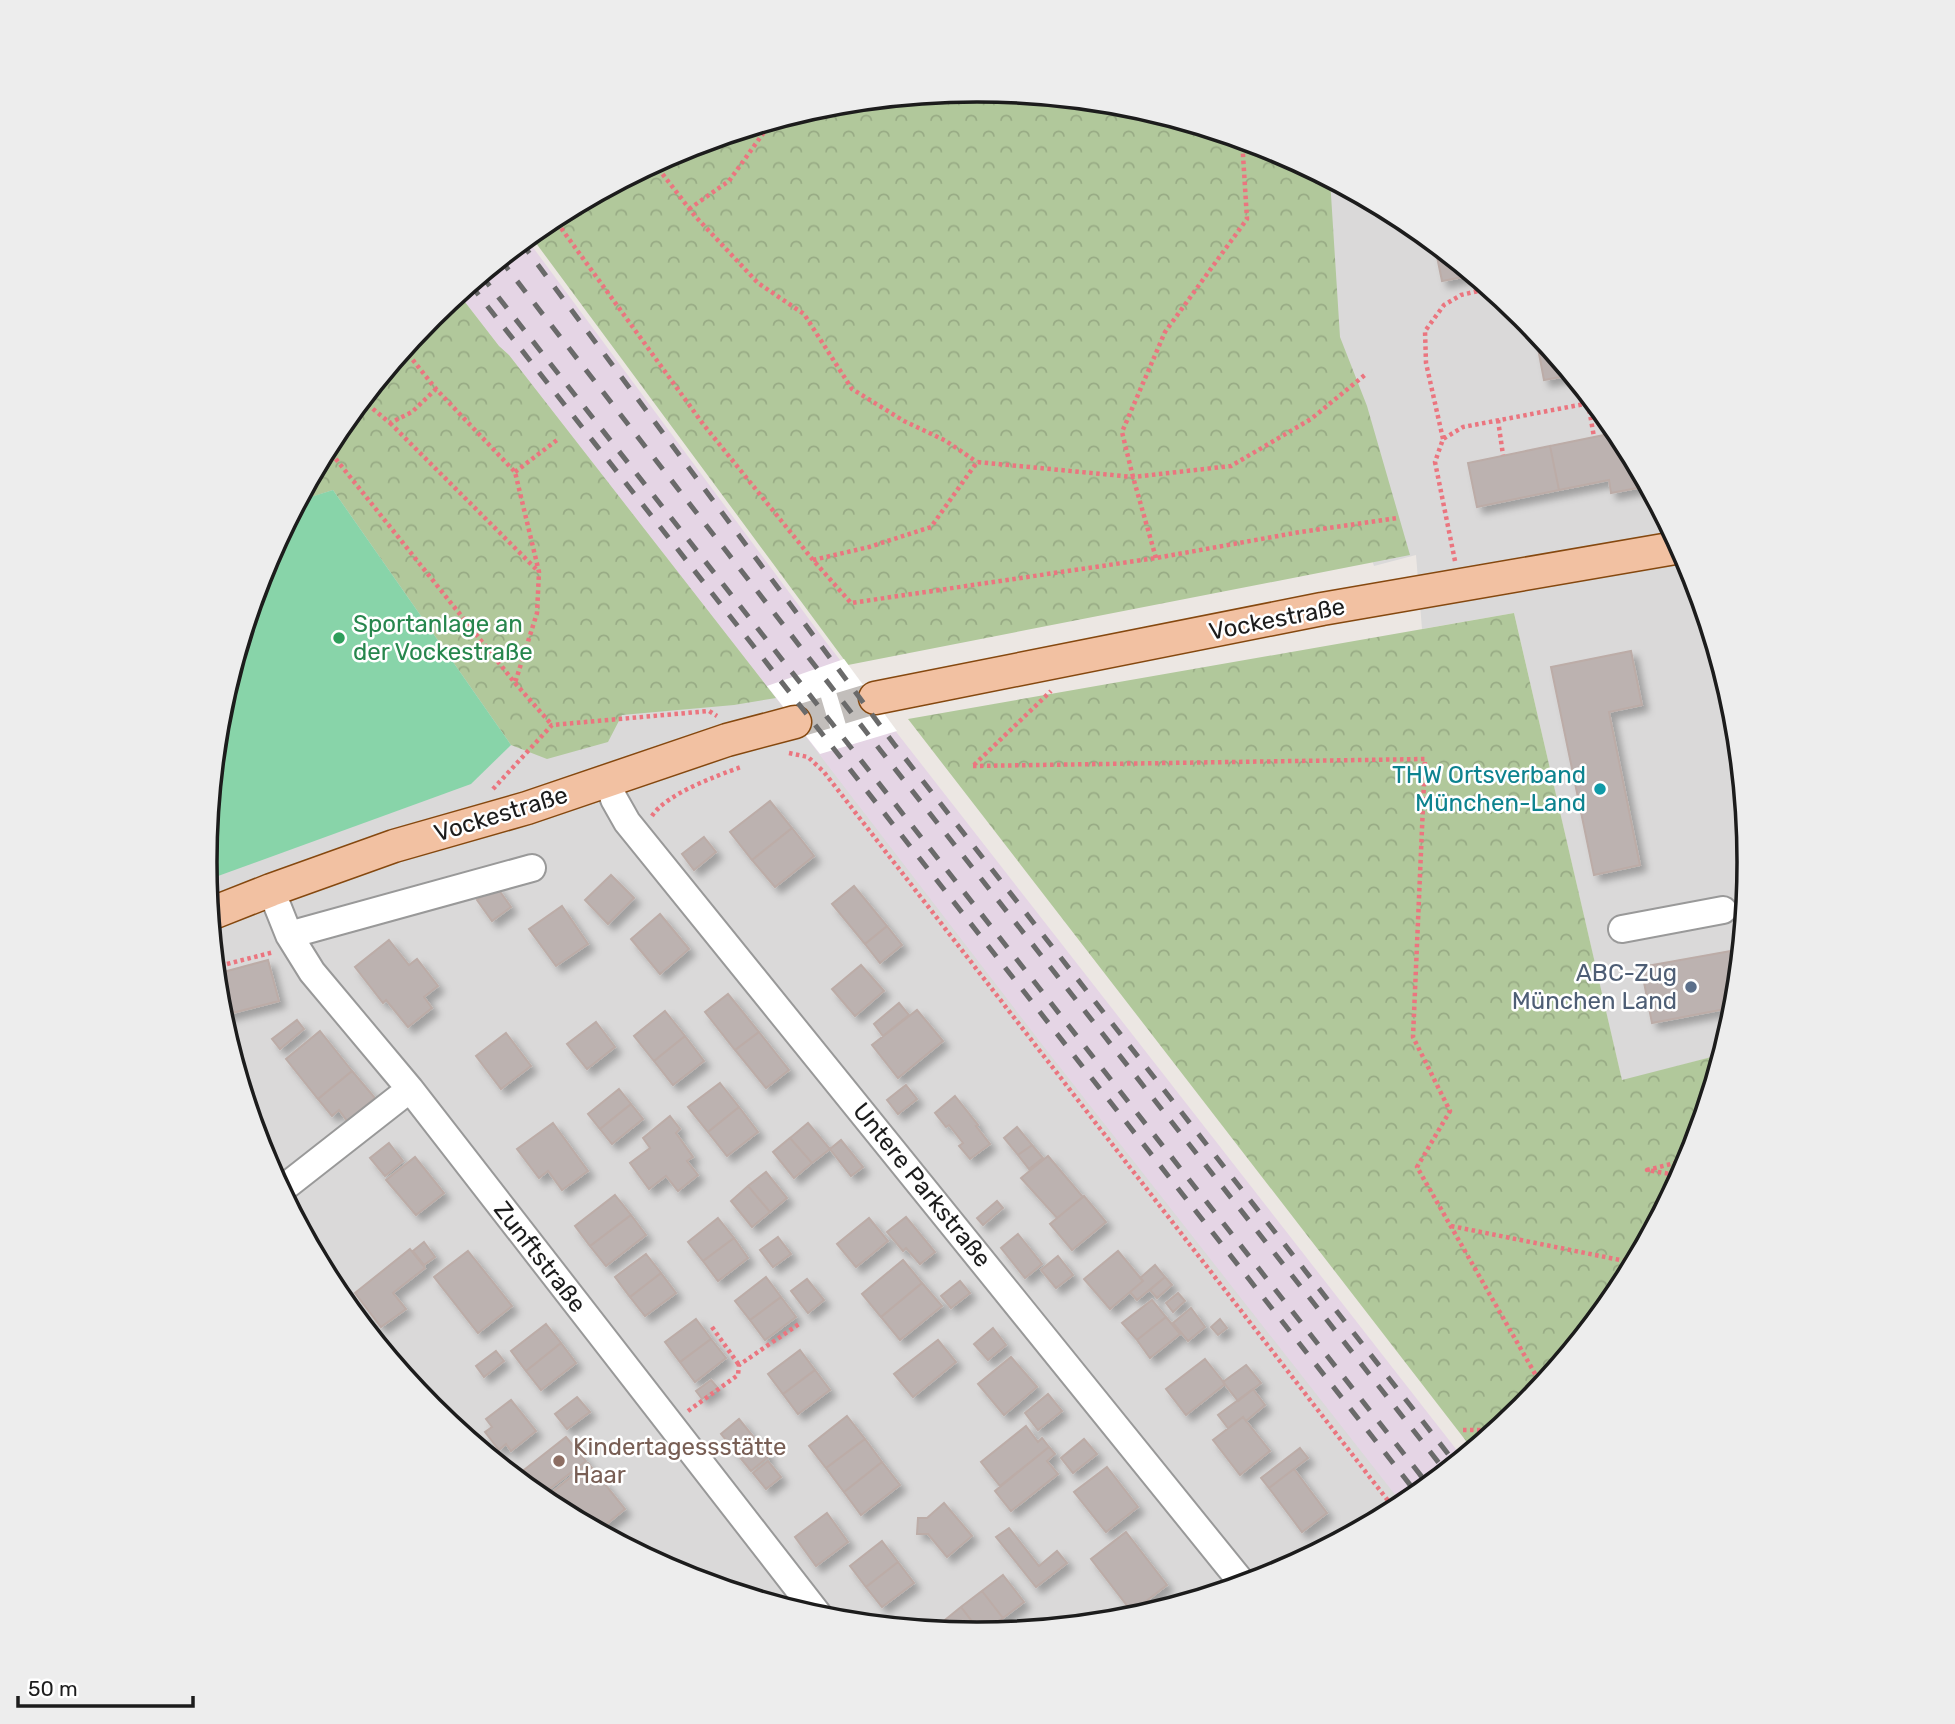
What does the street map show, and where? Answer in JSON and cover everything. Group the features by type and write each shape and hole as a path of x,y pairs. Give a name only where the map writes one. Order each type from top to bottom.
{"main road":[{"name":"Vockestraße","path":"875,698 1322,609 1670,549"},
{"name":"Vockestraße","path":"219,910 394,846 527,808 727,740 795,722"}],"street":[{"name":"Untere Parkstraße","path":"608,781 614,799 638,835 1237,1577"},
{"path":"292,941 532,869"},
{"name":"Zunftstraße","path":"271,890 292,941 312,972 410,1088 810,1604"},
{"path":"1622,929 1723,910"},
{"path":"289,1184 410,1088"}],"path":[{"path":"689,209 729,181 764,132"},
{"path":"1156,558 1122,432 1166,332 1247,219 1243,149"},
{"path":"660,171 689,209 758,283 804,314 852,389 904,421 946,441 977,462 1133,477 1231,466 1311,419 1366,374"},
{"path":"560,227 703,424 813,560 852,603 1156,558 1397,518"},
{"path":"1456,562 1434,461 1443,439 1426,363 1424,331 1444,305 1461,295 1480,291"},
{"path":"410,357 436,389 515,472 539,572 537,613 515,683"},
{"path":"390,423 412,412 436,389"},
{"path":"1443,439 1464,428 1584,404"},
{"path":"369,406 390,423 539,572"},
{"path":"1589,410 1594,437"},
{"path":"1498,420 1503,455"},
{"path":"515,472 557,440"},
{"path":"334,457 515,683 552,725"},
{"path":"813,560 869,547 931,527 977,462"},
{"path":"1051,691 973,766 1425,759 1413,1037 1450,1111 1417,1167 1537,1377"},
{"path":"492,789 552,725 709,711 718,716"},
{"path":"782,751 808,757 824,772 1389,1501"},
{"path":"638,835 657,807 681,793 749,764"},
{"path":"227,964 292,941"},
{"path":"1671,1174 1647,1170 1676,1163"},
{"path":"1450,1226 1625,1261"},
{"path":"739,1365 799,1324"},
{"path":"670,1424 738,1375 739,1365 712,1327"},
{"path":"1464,1430 1483,1430"}],"shaded area":[{"path":"1239,148 1269,159 1358,203 1400,230 1479,290 1515,324 1581,399 1610,439 1660,526 1698,618 1712,665 1731,763 1736,812 1736,912 1731,961 1712,1057 1622,1081 1514,613 1422,629 1416,555 1374,566"},
{"path":"532,246 826,642 1458,1451 1396,1496 1041,1043 509,355 464,301"},
{"path":"464,301 1398,1496 1358,1521 1269,1565 1174,1597 1126,1608 1027,1621 978,1622 928,1621 829,1608 781,1597 686,1565 597,1521 555,1494 476,1434 440,1400 374,1325 345,1285 295,1198 257,1106 243,1059 224,961 219,912 217,862 224,763 243,665 257,618 295,526 345,439 406,361"}],"green space":[{"path":"928,103 1027,103 1126,116 1222,142 1269,159 1331,189 1340,337 1367,406 1410,555 848,665 536,244 597,203 641,180 686,159 733,142 829,116"},
{"path":"464,301 776,698 734,705 622,715 608,742 547,759 511,745 333,490 311,497 345,439 374,399 440,324"},
{"name":"Sportanlage an der Vockestraße","path":"333,490 511,745 471,784 218,876 219,812 224,763 243,665 275,571 311,497"},
{"path":"1514,613 1622,1080 1713,1057 1698,1106 1660,1198 1610,1285 1549,1363 1515,1400 1468,1443 908,719"}],"pier":[{"path":"844,659 897,731 820,754 767,686"}],"building":[{"path":"1437,257 1463,277 1442,281"},
{"path":"1538,349 1562,377 1544,380"},
{"path":"1607,434 1639,488 1611,493 1609,480 1559,490 1550,446"},
{"path":"1550,446 1559,490 1477,507 1468,463"},
{"name":"THW Ortsverband München-Land","path":"1631,651 1642,705 1609,712 1640,865 1594,875 1551,667"},
{"path":"770,801 792,828 752,860 730,832"},
{"path":"792,828 814,856 775,887 752,860"},
{"path":"704,837 716,852 694,870 682,854"},
{"path":"611,875 634,898 608,924 585,900"},
{"path":"496,886 511,907 492,921 477,900"},
{"path":"854,886 887,926 865,944 832,904"},
{"path":"562,906 588,944 556,966 529,929"},
{"path":"660,914 689,949 660,974 631,939"},
{"path":"887,926 902,945 880,963 865,944"},
{"path":"389,940 409,965 417,959 438,986 424,997 432,1008 408,1027 386,1000 383,1003 355,967"},
{"name":"ABC-Zug München Land","path":"1732,951 1723,1009 1652,1023 1641,967"},
{"path":"268,960 279,1001 233,1013 226,971"},
{"path":"861,965 884,991 855,1016 832,989"},
{"path":"728,994 759,1032 735,1050 705,1012"},
{"path":"899,1003 909,1015 883,1036 874,1024"},
{"path":"917,1010 943,1041 898,1078 872,1045"},
{"path":"665,1011 685,1036 654,1061 634,1036"},
{"path":"297,1020 304,1029 280,1049 272,1039"},
{"path":"596,1022 615,1047 587,1069 567,1044"},
{"path":"320,1031 352,1071 318,1099 286,1059"},
{"path":"759,1032 789,1070 766,1088 735,1050"},
{"path":"506,1033 531,1066 501,1089 476,1056"},
{"path":"685,1036 704,1061 673,1085 654,1061"},
{"path":"352,1071 375,1098 347,1121 339,1110 332,1116 318,1099"},
{"path":"720,1083 739,1107 708,1132 688,1107"},
{"path":"906,1085 917,1099 898,1114 887,1100"},
{"path":"619,1089 631,1104 600,1129 588,1114"},
{"path":"955,1096 990,1144 970,1159 959,1146 963,1143 935,1113"},
{"path":"631,1104 643,1119 612,1144 600,1129"},
{"path":"739,1107 758,1132 727,1156 708,1132"},
{"path":"670,1116 680,1129 676,1133 693,1157 687,1161 698,1175 678,1191 666,1176 649,1189 630,1163 650,1148 643,1138"},
{"path":"553,1123 588,1171 562,1190 548,1171 539,1178 517,1149"},
{"path":"808,1123 830,1149 812,1163 790,1138"},
{"path":"1017,1127 1032,1145 1018,1155 1004,1138"},
{"path":"790,1138 812,1163 794,1178 773,1152"},
{"path":"841,1140 863,1167 851,1176 830,1149"},
{"path":"389,1143 403,1161 385,1176 370,1158"},
{"path":"1032,1145 1043,1158 1029,1169 1018,1155"},
{"path":"1048,1156 1083,1197 1057,1218 1021,1178"},
{"path":"415,1157 444,1193 416,1215 386,1180"},
{"path":"766,1172 787,1198 770,1212 748,1186"},
{"path":"748,1186 770,1212 752,1227 731,1201"},
{"path":"615,1195 631,1215 590,1246 575,1226"},
{"path":"1084,1196 1106,1222 1072,1250 1050,1224"},
{"path":"997,1201 1003,1208 983,1225 977,1218"},
{"path":"631,1215 646,1235 606,1266 590,1246"},
{"path":"906,1217 935,1252 920,1264 906,1248 903,1251 887,1232"},
{"path":"718,1218 734,1238 703,1261 688,1242"},
{"path":"869,1218 888,1241 856,1267 837,1244"},
{"path":"1018,1234 1042,1264 1025,1278 1001,1248"},
{"path":"778,1237 791,1254 773,1267 760,1250"},
{"path":"734,1238 748,1258 718,1281 703,1261"},
{"path":"424,1242 435,1257 424,1265 413,1251"},
{"path":"410,1249 425,1268 393,1293 406,1309 381,1327 355,1293"},
{"path":"468,1251 512,1306 478,1333 434,1277"},
{"path":"1118,1251 1143,1281 1110,1309 1084,1279"},
{"path":"646,1254 661,1273 630,1297 615,1277"},
{"path":"1058,1256 1073,1275 1056,1288 1041,1270"},
{"path":"903,1260 922,1283 881,1317 862,1294"},
{"path":"1155,1265 1165,1277 1137,1300 1130,1292 1143,1281 1140,1278"},
{"path":"661,1273 676,1293 645,1316 630,1297"},
{"path":"766,1277 781,1297 750,1320 735,1301"},
{"path":"1165,1277 1172,1285 1157,1298 1150,1290"},
{"path":"807,1279 824,1300 808,1313 791,1291"},
{"path":"960,1281 970,1293 951,1308 941,1296"},
{"path":"922,1283 942,1306 900,1340 881,1317"},
{"path":"1178,1293 1185,1301 1173,1312 1166,1303"},
{"path":"781,1297 796,1317 765,1340 750,1320"},
{"path":"1152,1300 1166,1317 1137,1340 1122,1323"},
{"path":"1191,1308 1205,1327 1188,1341 1173,1323"},
{"path":"1166,1317 1180,1334 1150,1358 1137,1340"},
{"path":"696,1319 711,1339 680,1362 665,1342"},
{"path":"1220,1319 1227,1328 1218,1335 1211,1327"},
{"path":"546,1324 561,1343 526,1371 511,1351"},
{"path":"993,1328 1006,1345 988,1360 974,1344"},
{"path":"711,1339 726,1358 695,1382 680,1362"},
{"path":"938,1340 956,1362 913,1397 894,1374"},
{"path":"561,1343 576,1363 541,1390 526,1371"},
{"path":"800,1350 815,1370 783,1394 768,1374"},
{"path":"496,1351 504,1361 484,1377 476,1366"},
{"path":"1011,1357 1037,1387 1004,1415 978,1384"},
{"path":"1205,1359 1225,1384 1186,1415 1166,1389"},
{"path":"1246,1365 1261,1383 1238,1401 1223,1382"},
{"path":"815,1370 830,1390 798,1414 783,1394"},
{"path":"711,1380 718,1388 702,1399 696,1391"},
{"path":"1253,1389 1265,1405 1246,1421 1243,1417 1228,1428 1218,1415"},
{"path":"1048,1394 1062,1411 1038,1430 1025,1413"},
{"path":"577,1397 590,1412 567,1429 555,1414"},
{"path":"511,1400 536,1431 511,1451 506,1444 499,1450 485,1432 492,1427 486,1419"},
{"path":"847,1416 865,1439 826,1468 809,1446"},
{"path":"1243,1417 1270,1451 1240,1475 1213,1440"},
{"path":"739,1419 769,1456 751,1471 721,1434"},
{"path":"1026,1426 1038,1442 1042,1438 1049,1447 1000,1486 981,1462"},
{"path":"566,1437 586,1461 549,1489 523,1471"},
{"path":"865,1439 882,1462 844,1492 826,1468"},
{"path":"1084,1439 1097,1454 1073,1473 1061,1458"},
{"path":"1049,1447 1055,1454 1047,1461 1058,1474 1011,1511 995,1491"},
{"path":"1300,1448 1308,1458 1269,1488 1261,1478"},
{"path":"768,1461 781,1477 766,1489 753,1473"},
{"path":"882,1462 900,1485 861,1515 844,1492"},
{"path":"588,1463 625,1509 605,1525 552,1492"},
{"path":"1107,1467 1138,1507 1106,1532 1074,1492"},
{"path":"1294,1469 1327,1513 1302,1532 1269,1488"},
{"path":"944,1503 972,1536 947,1557 928,1534 917,1534 918,1518 927,1518"},
{"path":"827,1513 848,1542 816,1566 795,1537"},
{"path":"1009,1528 1039,1566 1057,1551 1067,1563 1036,1587 996,1537"},
{"path":"1126,1532 1167,1585 1142,1604 1128,1607 1091,1559"},
{"path":"882,1541 898,1562 866,1587 850,1566"},
{"path":"898,1562 914,1583 882,1607 866,1587"},
{"path":"1003,1575 1024,1602 1003,1618 982,1591"},
{"path":"982,1591 1003,1618 998,1622 973,1622 961,1607"},
{"path":"961,1607 972,1622 943,1621"}],"tunnel":[{"path":"795,722 875,698"}],"railway":[{"path":"527,250 894,744 1450,1457"},
{"path":"506,266 881,751 1440,1465"},
{"path":"486,282 1422,1478"},
{"path":"475,291 1411,1486"}],"place":[{"name":"Sportanlage an der Vockestraße","path":"339,638"},
{"name":"THW Ortsverband München-Land","path":"1600,789"},
{"name":"ABC-Zug München Land","path":"1691,987"},
{"name":"Kindertagessstätte Haar","path":"559,1461"}]}
